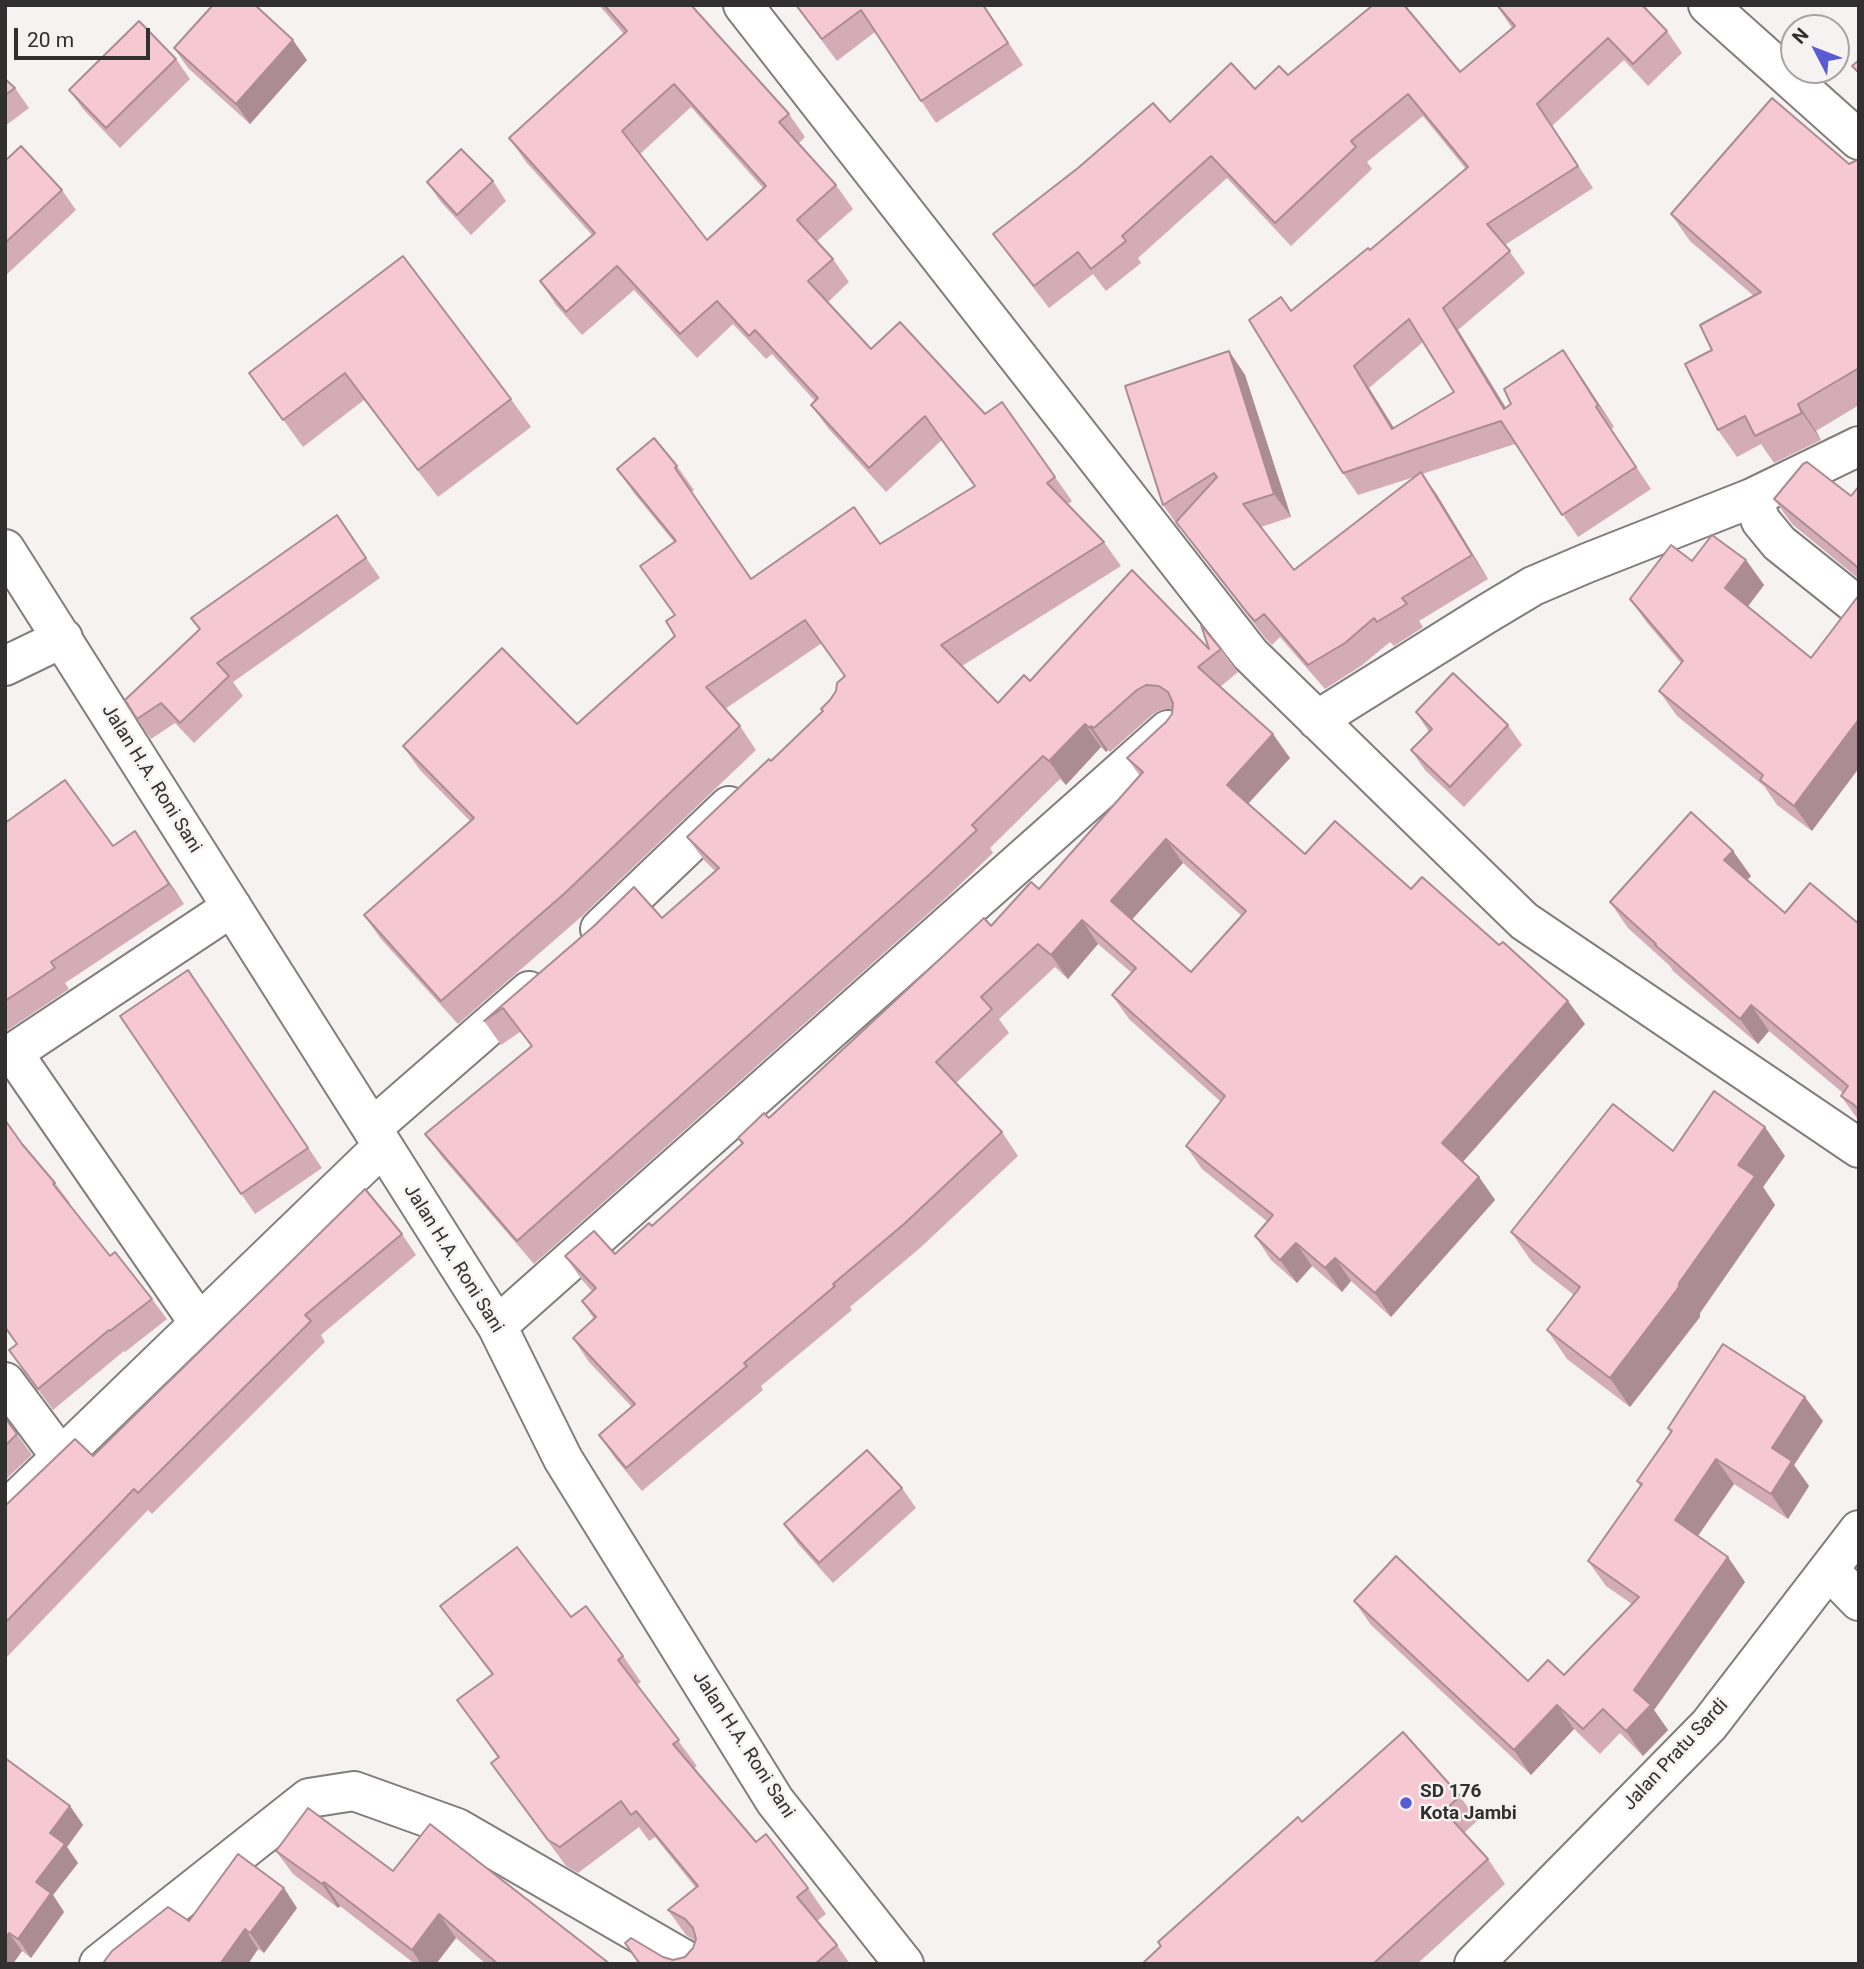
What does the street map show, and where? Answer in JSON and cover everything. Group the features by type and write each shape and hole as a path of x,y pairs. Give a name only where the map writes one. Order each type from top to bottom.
{"street":[{"path":"743,5 1250,654 1524,920 1859,1148"},
{"path":"1708,5 1859,140"},
{"path":"1317,720 1533,586 1752,498 1859,446"},
{"path":"1752,498 1761,521 1779,543 1859,607"},
{"name":"Jalan H.A. Roni Sani","path":"5,549 497,1326 563,1459 775,1801 904,1964"},
{"path":"5,666 63,638"},
{"path":"497,1326 1168,730"},
{"path":"5,1511 200,1323 378,1137 753,783"},
{"path":"200,1323 9,1056 232,907"},
{"path":"5,1382 61,1457"},
{"name":"Jalan Pratu Sardi","path":"1474,1964 1709,1725 1859,1530"},
{"path":"1829,1570 1859,1601"},
{"path":"99,1964 309,1798 354,1791 457,1828 692,1964"}],"building":[{"path":"213,5 255,5 293,40 236,104 174,48"},
{"path":"604,5 691,5 789,114 779,122 836,185 797,220 833,259 808,281 871,349 900,322 985,414 1002,402 1055,477 1047,483 1104,542 941,645 998,703 1024,675 1030,681 1132,570 1209,649 1201,625 1221,649 1198,667 1273,734 1227,785 1305,854 1335,821 1411,889 1422,877 1499,945 1503,942 1568,1001 1442,1143 1479,1177 1375,1293 1335,1258 1325,1268 1296,1243 1280,1260 1255,1236 1273,1215 1186,1146 1225,1096 1112,995 1136,968 1082,920 1051,955 1038,944 981,997 992,1009 936,1062 1002,1132 904,1224 833,1284 835,1286 744,1363 747,1366 626,1468 599,1435 635,1404 573,1338 596,1317 582,1301 596,1288 565,1256 594,1231 615,1254 649,1223 652,1226 743,1143 738,1138 764,1113 769,1118 984,918 991,926 1031,882 1039,889 1143,772 1127,758 1166,722 1172,714 1173,703 1168,692 1159,686 1146,685 1094,728 1085,724 1049,761 1043,756 972,825 977,830 930,874 517,1241 425,1134 532,1046 503,1008 484,1021 594,926 634,887 662,918 719,868 687,837 823,711 821,709 836,691 837,683 845,676 805,620 706,687 740,726 565,893 441,1001 364,915 474,818 403,746 502,648 577,724 675,636 666,621 675,615 640,566 676,541 617,469 654,438 677,466 675,468 751,579 854,507 880,544 975,486 925,416 869,468 811,405 818,398 755,330 749,336 717,301 680,334 617,266 566,312 540,281 595,233 509,138 627,31","holes":["674,84 766,186 707,240 622,131","1166,839 1246,911 1191,972 1111,901"]},
{"path":"796,5 983,5 1008,43 921,101 861,10 822,39"},
{"path":"1373,5 1404,5 1460,72 1515,26 1497,5 1642,5 1667,31 1633,64 1608,38 1537,104 1578,166 1487,224 1510,251 1443,308 1504,409 1511,404 1504,389 1563,350 1598,405 1596,407 1636,467 1562,515 1501,421 1343,473 1249,320 1281,297 1291,311 1368,248 1370,250 1468,167 1408,94 1351,141 1356,147 1275,223 1211,156 1122,236 1126,241 1091,269 1078,252 1034,286 993,234 1078,168 1153,103 1170,122 1231,63 1255,89 1279,66 1288,75","holes":["1409,319 1454,392 1392,429 1354,366"]},
{"path":"139,21 176,59 106,128 69,90"},
{"path":"1859,60 1859,73 1852,66"},
{"path":"5,79 15,88 5,95"},
{"path":"1772,98 1849,164 1859,159 1859,368 1798,404 1802,413 1755,436 1745,416 1718,430 1685,364 1712,350 1700,325 1761,292 1671,214"},
{"path":"21,146 62,190 5,243 5,161"},
{"path":"461,149 493,181 457,215 427,182"},
{"path":"403,256 511,399 418,470 345,373 283,420 249,373"},
{"path":"1229,351 1274,494 1243,504 1294,570 1421,472 1472,555 1402,598 1407,604 1377,622 1374,618 1345,643 1308,665 1264,614 1255,621 1250,616 1176,522 1217,477 1214,473 1163,505 1125,386"},
{"path":"1807,462 1851,496 1859,486 1859,570 1774,499"},
{"path":"337,515 366,558 217,663 229,676 180,723 161,703 137,719 125,700 200,629 191,618"},
{"path":"1712,535 1746,560 1725,588 1811,658 1859,595 1859,719 1794,806 1760,780 1763,775 1659,691 1683,661 1630,599 1671,545 1692,561"},
{"path":"1453,673 1508,725 1450,787 1411,750 1432,729 1416,712"},
{"path":"65,780 113,846 135,831 169,884 51,962 55,968 5,1001 5,823"},
{"path":"1691,812 1733,851 1724,860 1785,913 1810,883 1859,924 1859,1110 1841,1096 1848,1086 1751,1005 1740,1019 1610,902"},
{"path":"188,970 308,1148 241,1194 120,1016"},
{"path":"1714,1091 1765,1127 1738,1165 1755,1176 1679,1283 1679,1287 1610,1378 1547,1330 1580,1287 1511,1232 1613,1104 1673,1151"},
{"path":"5,1120 110,1256 115,1252 152,1299 109,1330 38,1389 9,1350 17,1344 5,1327"},
{"path":"365,1189 402,1234 305,1315 311,1321 138,1493 134,1489 5,1623 5,1506 75,1439 93,1456"},
{"path":"1723,1344 1805,1397 1772,1448 1792,1461 1771,1494 1716,1459 1675,1520 1728,1557 1634,1690 1651,1705 1626,1731 1603,1709 1583,1729 1557,1705 1514,1750 1354,1601 1396,1556 1528,1681 1548,1660 1564,1675 1639,1597 1588,1561 1642,1484 1637,1481 1672,1431 1668,1428"},
{"path":"5,1418 17,1434 5,1446"},
{"path":"867,1450 902,1488 819,1563 784,1524"},
{"path":"517,1547 571,1617 586,1606 623,1656 618,1660 679,1740 673,1744 756,1842 766,1834 808,1888 797,1897 837,1945 815,1964 640,1964 625,1943 631,1938 673,1960 685,1957 693,1948 696,1939 693,1928 685,1919 668,1910 698,1886 636,1811 631,1815 621,1801 560,1847 548,1840 491,1763 499,1757 457,1700 493,1674 440,1606"},
{"name":"SD 176 Kota Jambi","path":"1403,1732 1460,1796 1444,1811 1488,1859 1373,1964 1142,1964 1161,1946 1158,1942 1298,1817 1302,1822"},
{"path":"5,1758 70,1806 50,1833 65,1844 36,1882 51,1893 18,1939 9,1933 5,1938"},
{"path":"308,1808 393,1871 430,1824 610,1964 498,1964 439,1914 412,1950 324,1882 322,1884 276,1851"},
{"path":"238,1854 284,1888 250,1933 245,1929 220,1964 103,1963 112,1951 168,1907 189,1921"}],"place":[{"name":"SD 176 Kota Jambi","path":"1406,1803"}]}
